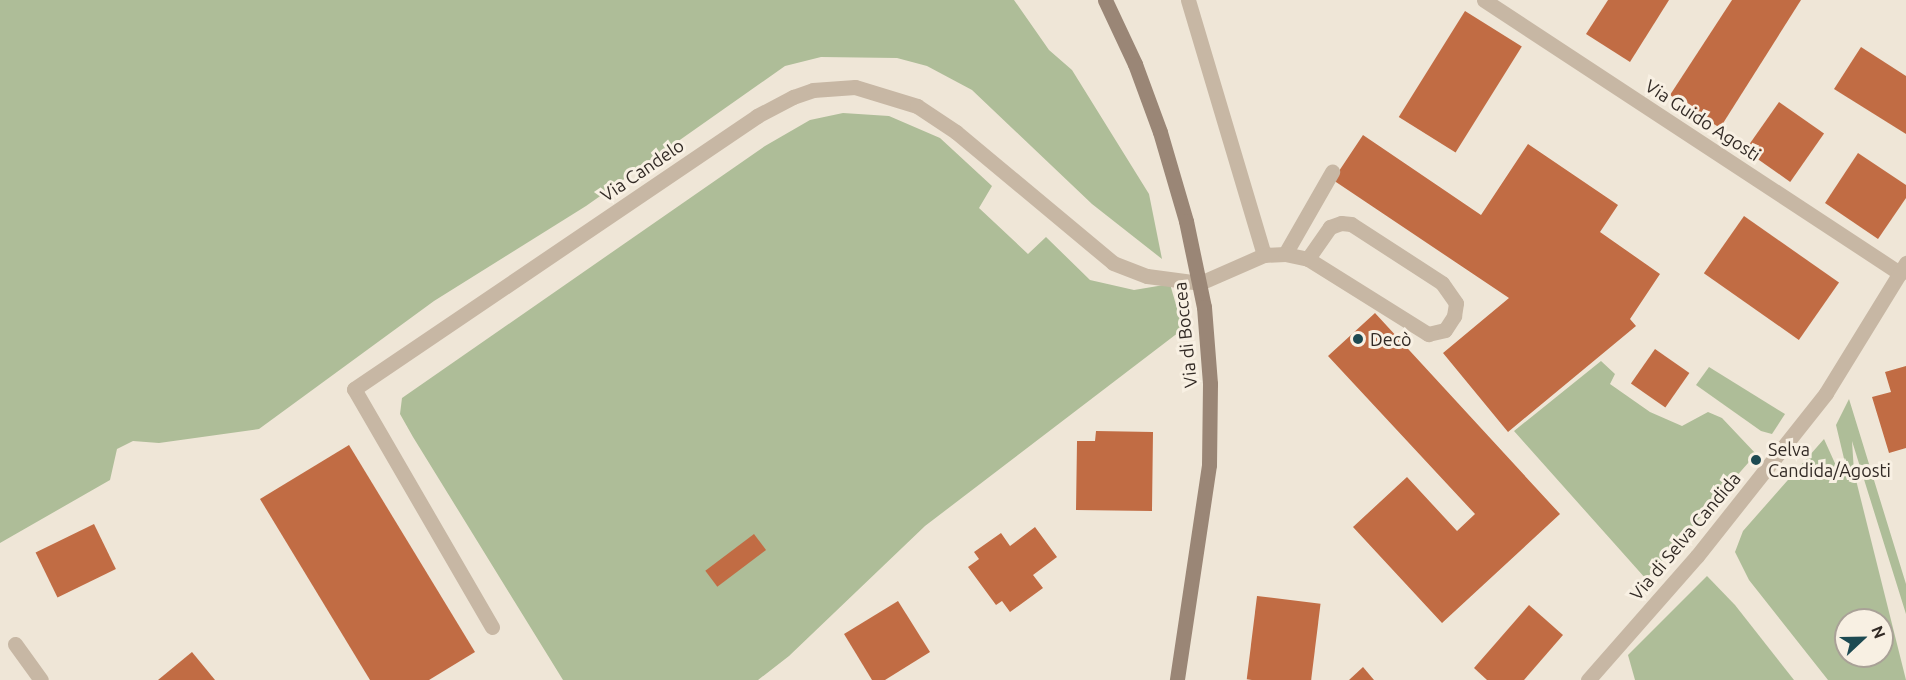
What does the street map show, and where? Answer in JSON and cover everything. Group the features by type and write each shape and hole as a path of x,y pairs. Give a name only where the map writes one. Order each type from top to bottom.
{"main road":[{"name":"Via di Boccea","path":"1105,0 1153,109 1186,221 1200,284 1209,358 1209,465 1177,680"}],"street":[{"path":"1188,0 1264,255"},
{"name":"Via Guido Agosti","path":"1484,0 1903,268"},
{"name":"Via Candelo","path":"492,627 354,389 757,116 793,97 824,88 855,87 916,106 956,132 1113,263 1147,276 1200,284"},
{"path":"1285,254 1332,172"},
{"path":"1200,284 1264,255 1285,254 1308,259 1428,334 1445,330 1454,316 1456,303 1442,283 1351,224 1341,223 1330,227 1308,259"},
{"name":"Via di Selva Candida","path":"1588,680 1697,556 1826,393 1903,268"},
{"path":"15,644 41,680"}],"green space":[{"path":"0,0 1014,0 1049,50 1072,70 1149,194 1162,259 1092,204 972,90 927,66 897,58 821,57 785,66 586,206 434,301 259,429 159,443 133,441 117,449 110,480 0,543"},
{"path":"843,113 889,116 940,138 992,186 979,208 1028,254 1046,237 1090,280 1134,290 1170,284 1183,329 925,526 789,656 758,680 563,680 413,437 400,414 402,398 765,146 810,120"},
{"path":"1601,361 1615,374 1610,384 1650,412 1682,426 1708,412 1722,418 1756,454 1646,579 1514,431"},
{"path":"1709,367 1785,414 1772,434 1761,431 1696,385"},
{"path":"1849,399 1906,584 1906,614 1852,441 1854,472 1888,608 1834,608 1834,668 1894,668 1894,632 1906,680 1828,680 1749,580 1735,552 1743,531 1824,439 1838,470 1846,467 1836,425"},
{"path":"1707,576 1735,605 1794,680 1635,680 1628,655"}],"building":[{"path":"1608,0 1669,0 1630,62 1586,34"},
{"path":"1732,0 1801,0 1720,128 1670,95"},
{"path":"1465,11 1522,47 1456,153 1399,117"},
{"path":"1861,47 1906,76 1906,134 1834,89"},
{"path":"1779,102 1824,134 1790,182 1745,150"},
{"path":"1363,135 1481,215 1528,144 1618,205 1600,232 1660,274 1630,319 1636,326 1508,432 1443,353 1509,298 1333,180"},
{"path":"1858,153 1906,185 1906,198 1878,239 1825,203"},
{"path":"1744,216 1839,283 1799,340 1704,273"},
{"path":"1375,313 1560,514 1442,623 1353,527 1407,477 1457,531 1475,514 1328,356"},
{"path":"1655,349 1689,373 1665,407 1631,383"},
{"path":"1906,366 1906,448 1889,453 1872,397 1891,392 1885,372"},
{"path":"1096,431 1153,432 1152,511 1076,510 1077,441 1095,441"},
{"path":"349,445 475,652 429,680 370,680 260,499"},
{"path":"94,524 116,569 57,597 36,552"},
{"path":"1035,527 1057,557 1033,575 1043,588 1010,612 1002,601 996,605 968,567 979,559 974,552 1001,533 1010,546"},
{"path":"754,534 766,550 717,587 705,571"},
{"path":"1257,596 1321,604 1311,680 1247,679"},
{"path":"898,601 930,652 885,680 872,680 844,634"},
{"path":"1529,605 1563,635 1524,680 1487,680 1474,668"},
{"path":"192,652 215,680 158,680"},
{"path":"1363,667 1374,680 1349,680"}],"place":[{"name":"Decò","path":"1358,339"},
{"name":"Selva Candida/Agosti","path":"1756,460"}]}
